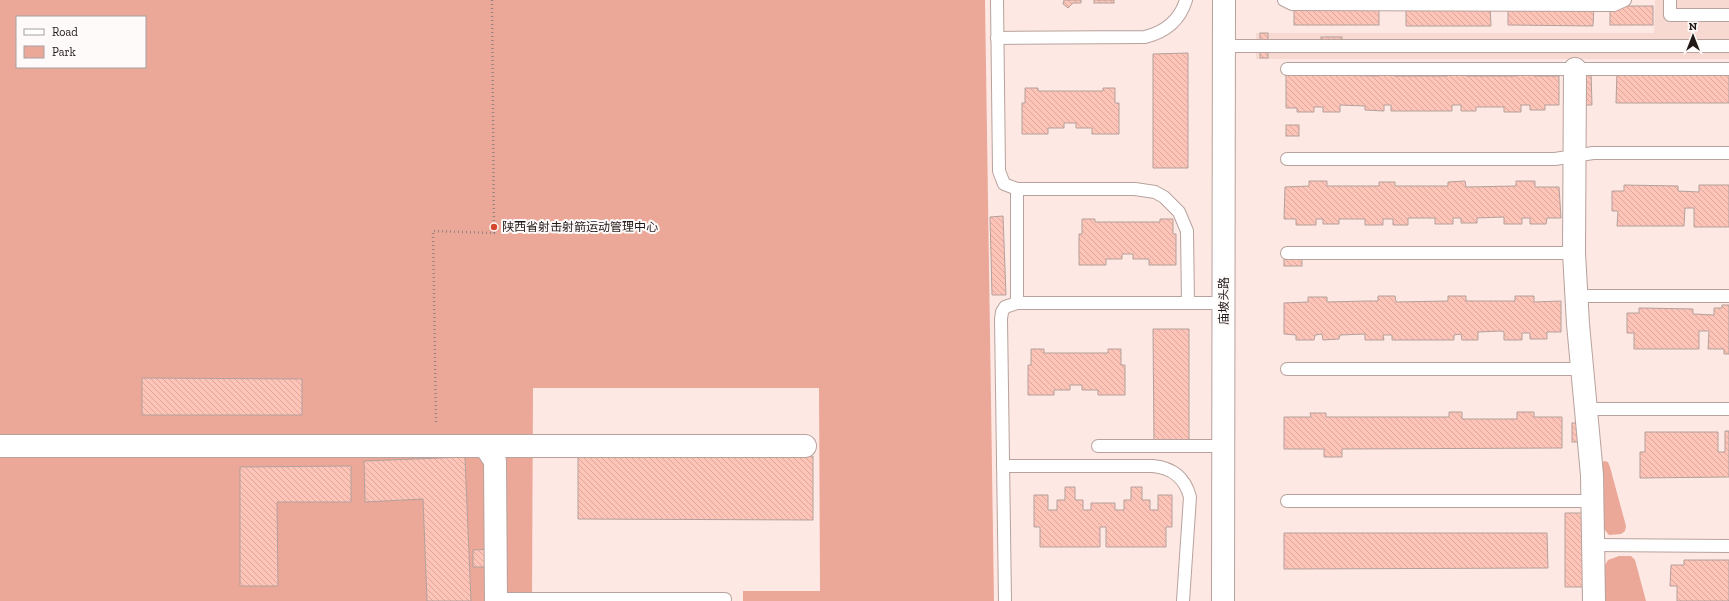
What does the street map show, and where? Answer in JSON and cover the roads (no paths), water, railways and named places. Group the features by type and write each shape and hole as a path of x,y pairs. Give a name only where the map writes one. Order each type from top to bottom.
{"street":[{"name":"庙坡头路","path":"1223,601 1224,0"},
{"path":"1575,69 1574,252 1592,501 1594,601"},
{"path":"0,446 805,446"},
{"path":"481,446 492,455 495,461 496,600"}],"lane":[{"path":"997,0 1000,179 1004,184 1017,189 1135,189 1155,192 1164,197 1179,212 1187,231 1188,303"},
{"path":"997,38 1145,38 1155,35 1172,23 1179,15 1186,0"},
{"path":"1284,0 1292,4 1614,5 1625,0"},
{"path":"1670,0 1670,15 1729,15"},
{"path":"1224,46 1729,46"},
{"path":"1287,69 1729,69"},
{"path":"1287,159 1555,159 1593,154 1729,154"},
{"path":"1017,189 1017,303"},
{"path":"1287,252 1574,252"},
{"path":"1576,296 1729,296"},
{"path":"1005,601 1001,319 1002,312 1005,307 1017,303 1224,303"},
{"path":"1287,369 1582,369"},
{"path":"1586,409 1729,409"},
{"path":"1098,446 1224,446"},
{"path":"1003,466 1153,466 1168,469 1175,473 1185,483 1190,497 1184,601"},
{"path":"1287,501 1592,501"},
{"path":"1593,546 1729,546"},
{"path":"496,600 725,599"}],"place":[{"name":"陕西省射击射箭运动管理中心","path":"494,227"}]}
